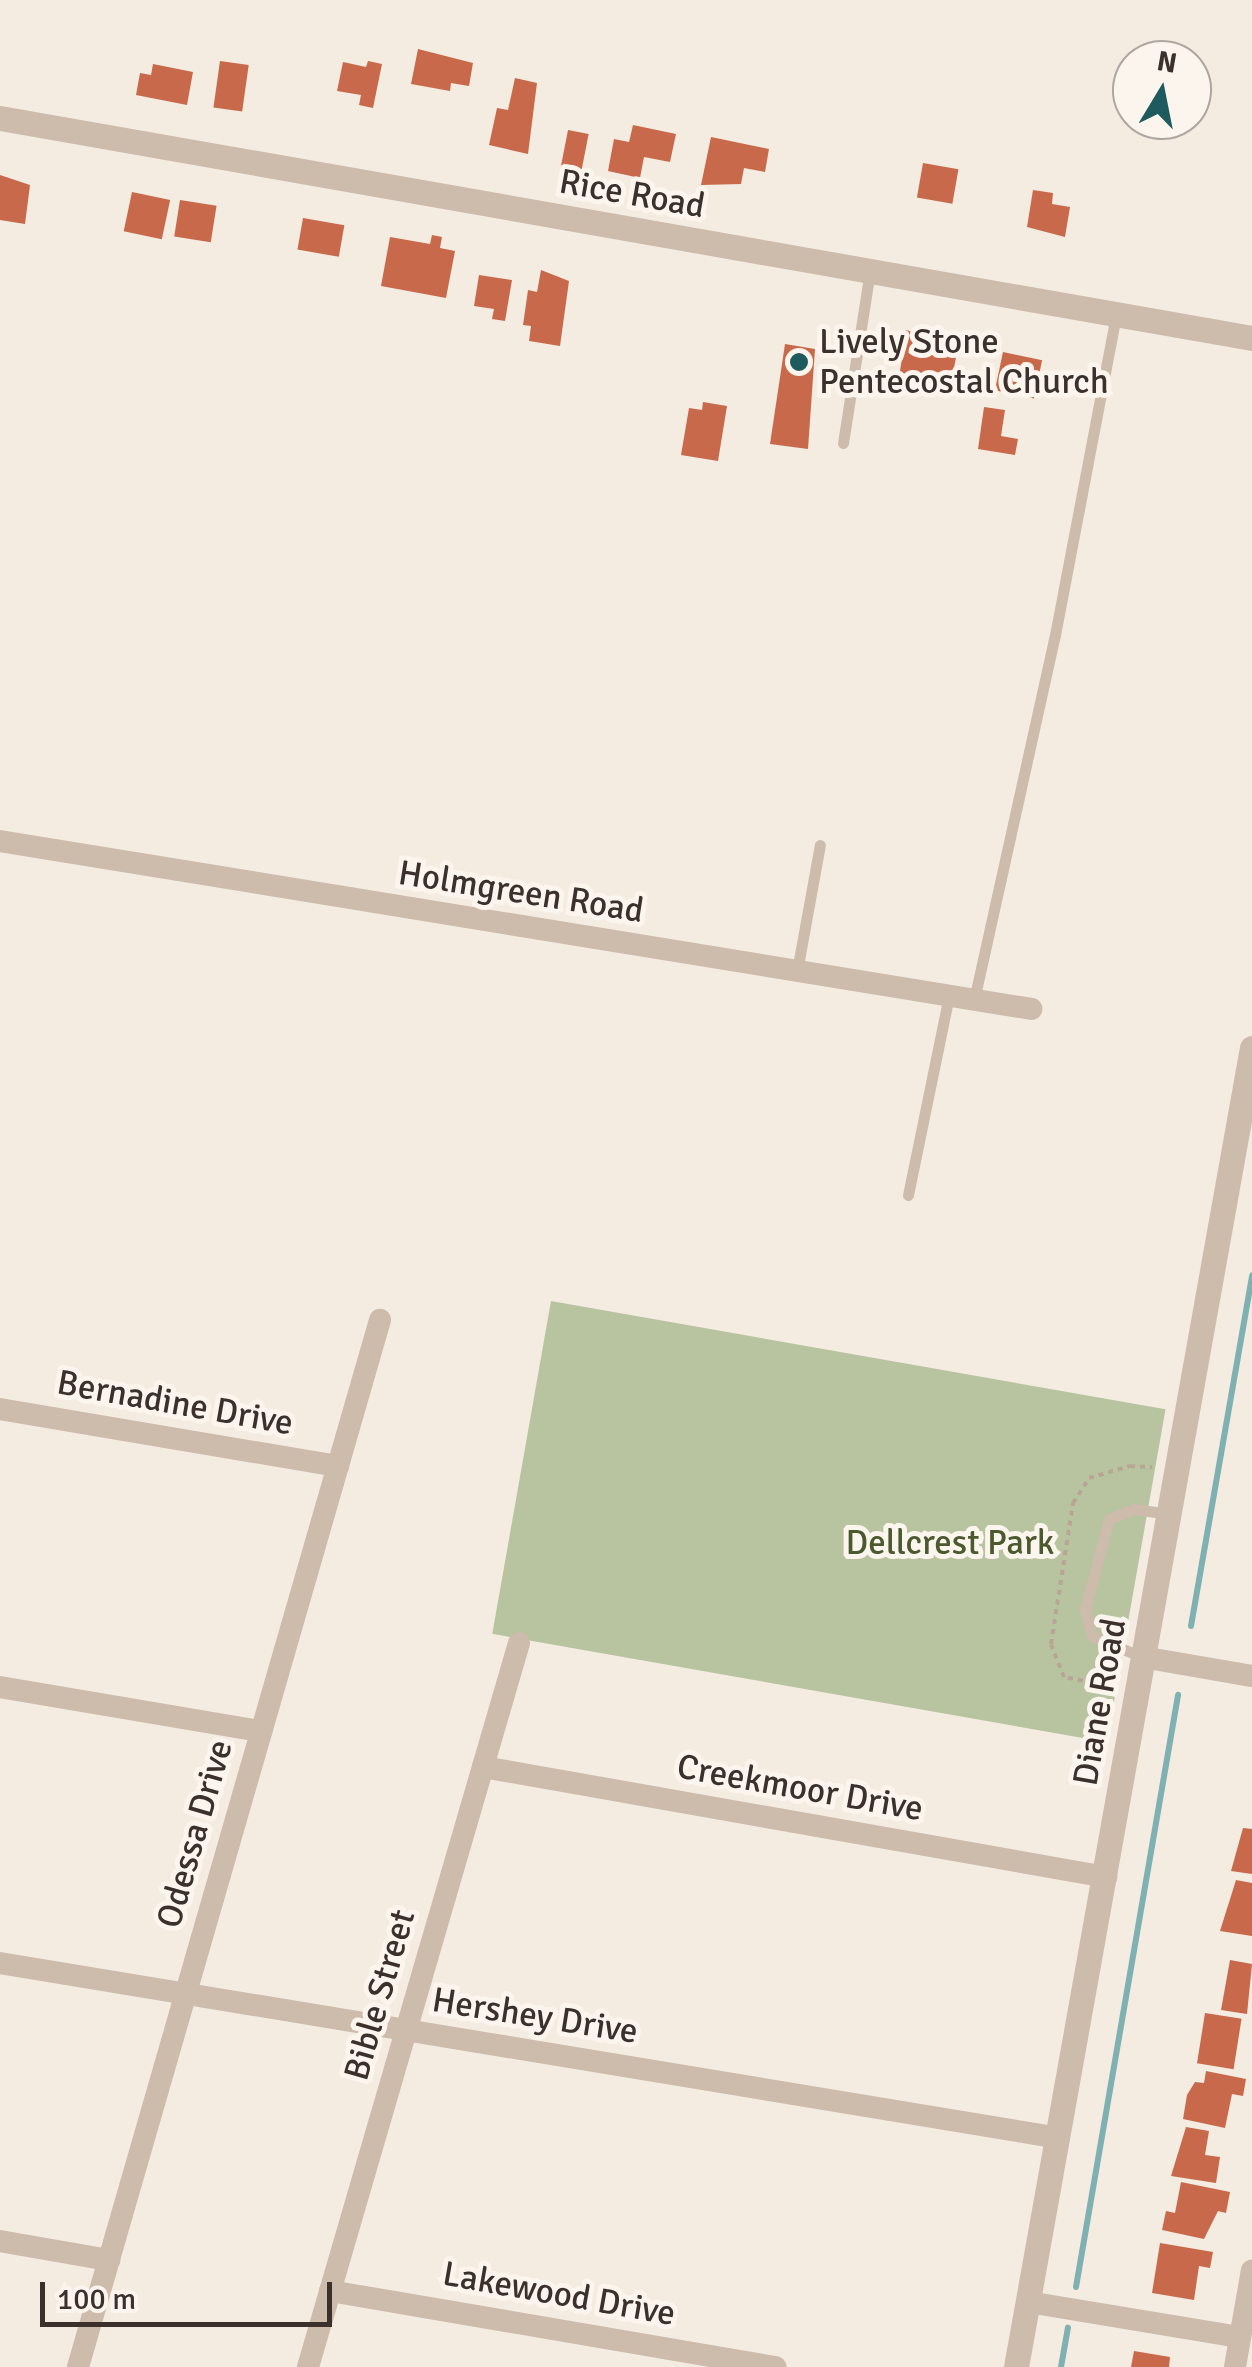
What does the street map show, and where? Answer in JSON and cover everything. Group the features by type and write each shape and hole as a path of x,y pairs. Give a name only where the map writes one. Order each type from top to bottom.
{"street":[{"name":"Rice Road","path":"0,118 1252,338"},
{"name":"Holmgreen Road","path":"0,841 1031,1009"},
{"name":"Diane Road","path":"1016,2367 1252,1048"},
{"name":"Odessa Drive","path":"78,2367 380,1320"},
{"name":"Bernadine Drive","path":"0,1408 338,1466"},
{"name":"Bible Street","path":"308,2367 520,1643"},
{"path":"1142,1657 1252,1676"},
{"path":"0,1687 261,1732"},
{"name":"Creekmoor Drive","path":"482,1767 1106,1877"},
{"name":"Hershey Drive","path":"0,1963 1059,2138"},
{"path":"0,2241 109,2260"},
{"path":"1235,2367 1252,2270"},
{"name":"Lakewood Drive","path":"330,2291 776,2367"},
{"path":"1028,2302 1240,2337"}],"lane":[{"path":"843,443 870,270"},
{"path":"974,1000 1048,672 1116,314"},
{"path":"797,971 820,846"},
{"path":"908,1195 949,996"},
{"path":"1142,1657 1092,1636 1085,1609 1109,1519 1134,1509 1168,1514"}],"green space":[{"name":"Dellcrest Park","path":"551,1301 1166,1409 1107,1742 492,1634"}],"building":[{"path":"418,49 473,63 469,86 451,83 450,91 411,84"},
{"path":"220,61 249,65 242,112 213,108"},
{"path":"368,61 382,64 373,108 359,105 361,95 337,91 343,62 366,67"},
{"path":"153,64 193,72 187,105 136,95 140,73 151,75"},
{"path":"515,78 537,83 528,154 489,145 497,108 508,110"},
{"path":"633,125 676,134 670,162 644,157 640,178 608,171 614,139 629,142"},
{"path":"568,130 589,134 581,173 560,169"},
{"path":"711,137 769,149 765,172 744,168 741,184 701,185"},
{"path":"923,163 958,169 952,204 917,197"},
{"path":"0,175 30,185 25,224 0,220"},
{"path":"1033,190 1053,193 1052,204 1070,207 1065,237 1027,227"},
{"path":"132,192 170,200 162,239 124,231"},
{"path":"180,200 217,206 211,242 174,237"},
{"path":"303,218 344,225 339,257 297,250"},
{"path":"432,235 442,237 440,248 455,251 446,298 381,286 390,237 430,244"},
{"path":"541,270 569,281 560,346 529,341 531,326 523,325 528,290 537,292"},
{"path":"479,275 512,280 505,321 492,319 494,309 474,306"},
{"path":"906,330 958,346 953,374 935,372 933,383 899,378"},
{"path":"785,344 815,349 808,449 770,444"},
{"path":"1003,352 1042,360 1034,398 995,390"},
{"path":"703,402 727,406 718,461 681,455 689,408 702,410"},
{"path":"984,407 1005,410 1001,436 1018,439 1015,455 978,449"},
{"path":"1243,1828 1252,1829 1252,1874 1231,1871"},
{"path":"1236,1880 1252,1883 1252,1936 1220,1931"},
{"path":"1230,1960 1252,1964 1247,2014 1221,2010"},
{"path":"1205,2013 1242,2019 1234,2069 1197,2063"},
{"path":"1206,2071 1246,2079 1243,2096 1232,2094 1225,2128 1183,2119 1187,2095 1195,2082 1204,2083"},
{"path":"1186,2127 1209,2131 1205,2155 1220,2157 1216,2183 1171,2176"},
{"path":"1181,2182 1230,2192 1226,2213 1218,2211 1204,2239 1162,2230 1166,2211 1175,2213"},
{"path":"1160,2243 1213,2252 1210,2268 1199,2266 1194,2300 1152,2293"},
{"path":"1134,2351 1170,2357 1169,2367 1131,2367"}],"waterway":[{"path":"1191,1626 1252,1275"},
{"path":"1076,2287 1178,1695"},
{"path":"1061,2367 1068,2328"}],"place":[{"name":"Lively Stone Pentecostal Church","path":"799,362"}]}
